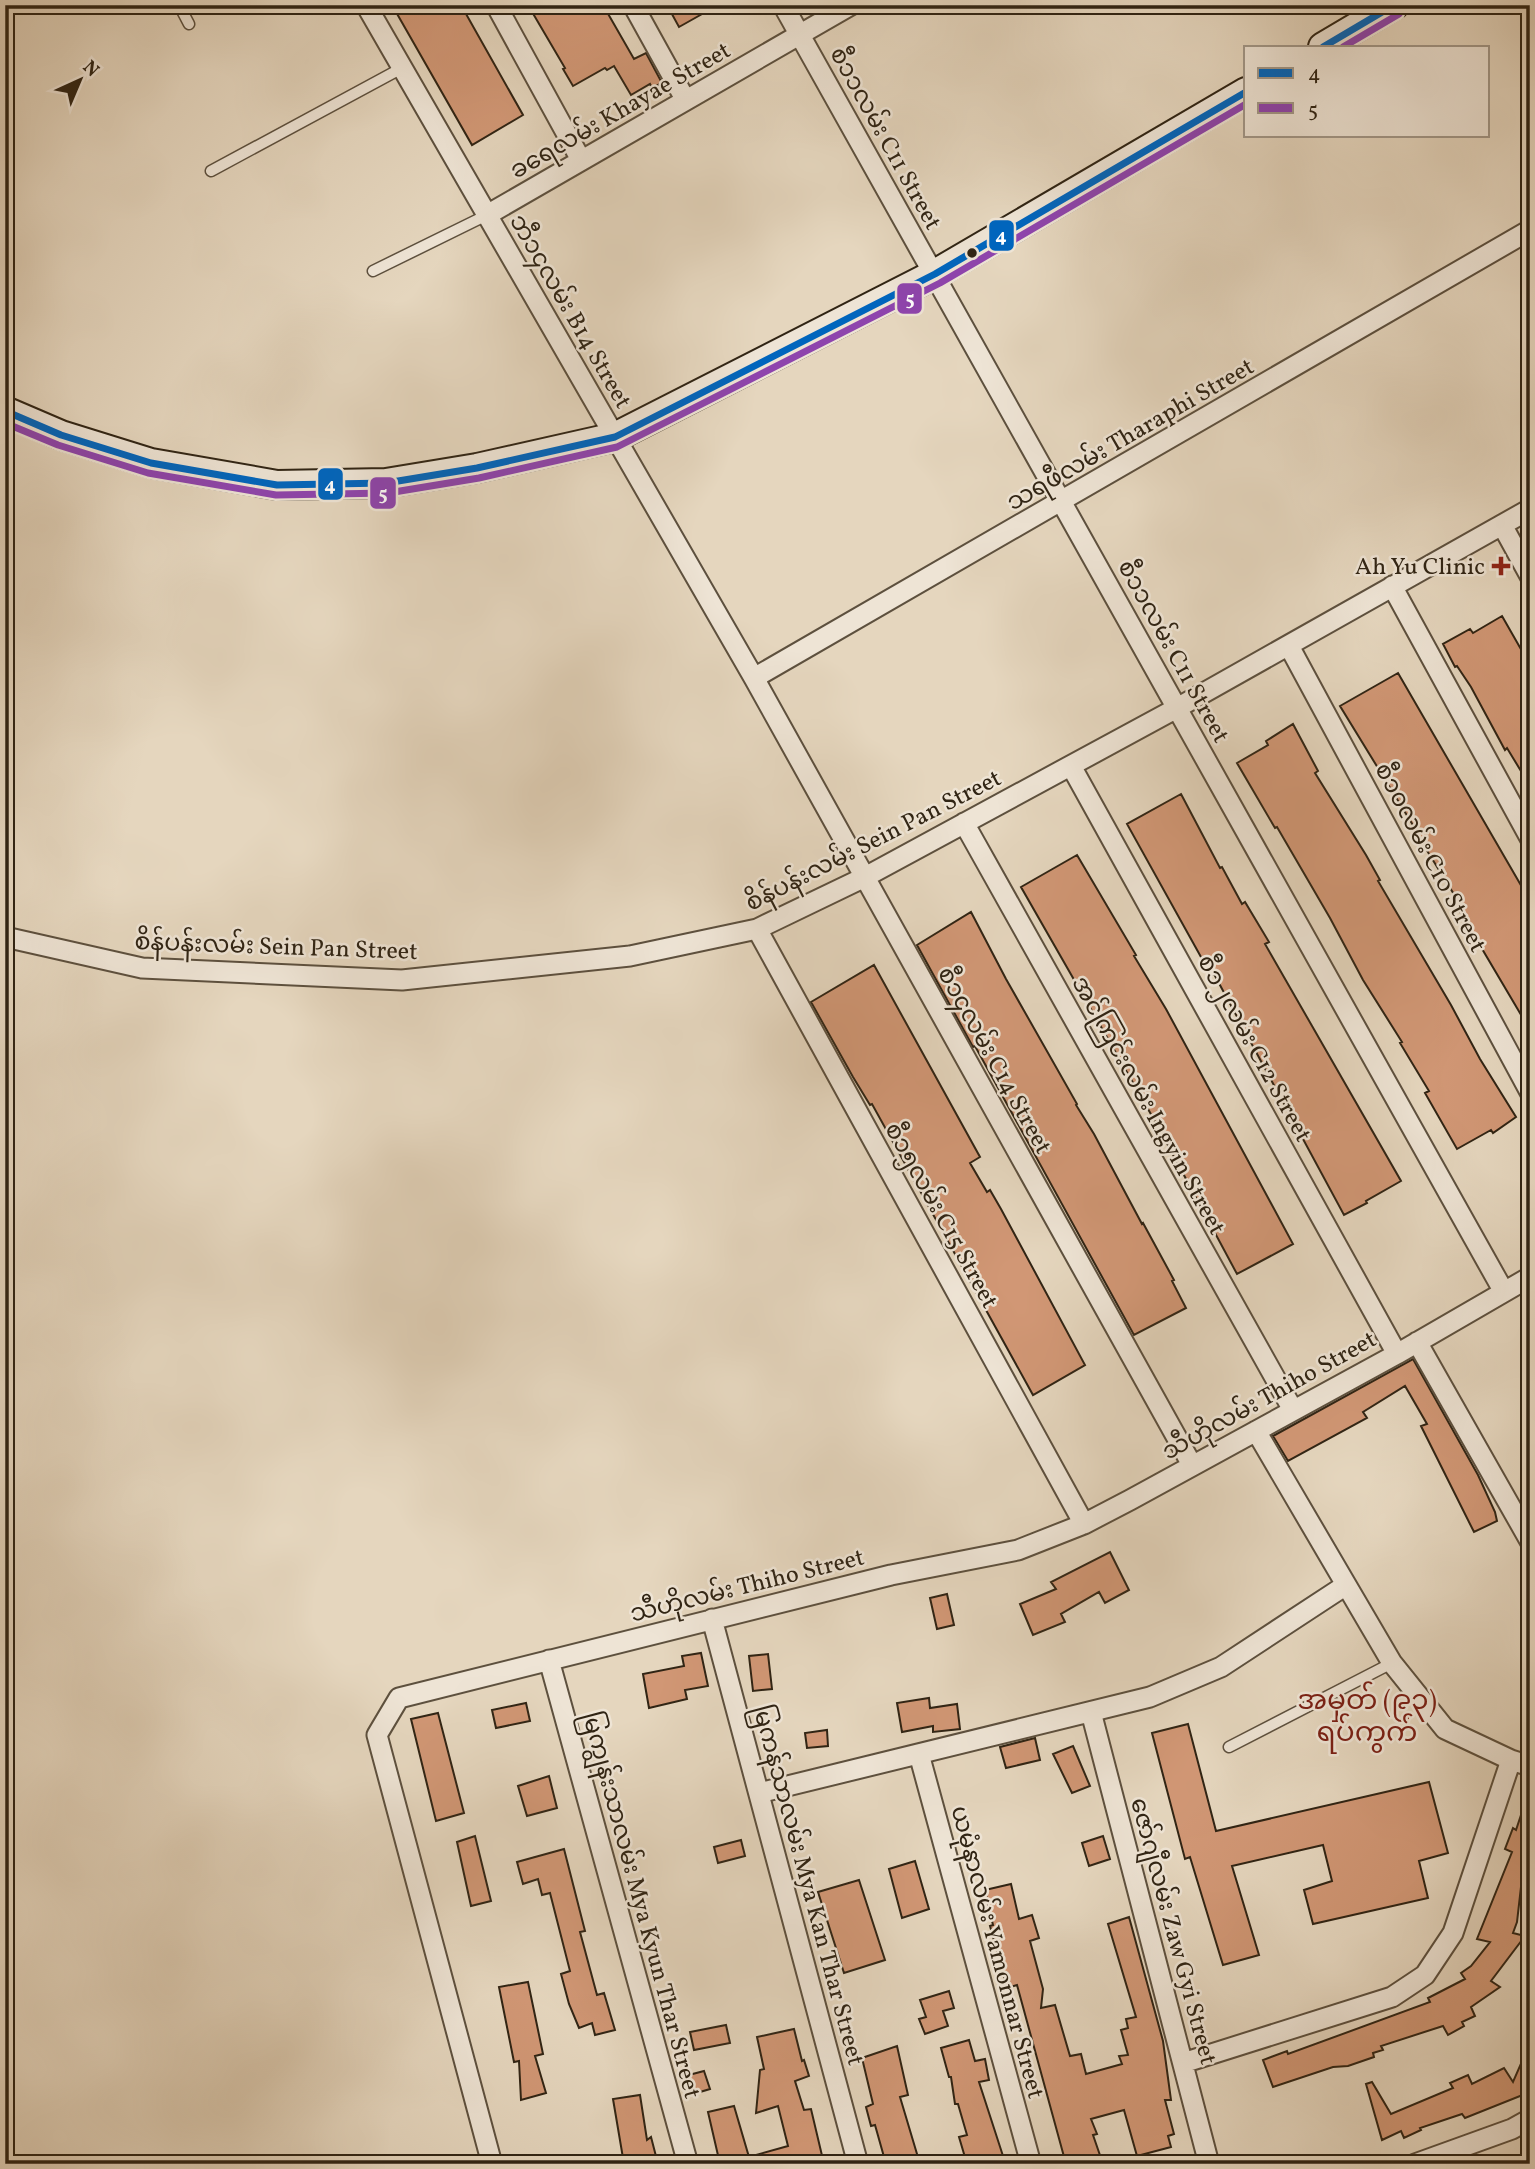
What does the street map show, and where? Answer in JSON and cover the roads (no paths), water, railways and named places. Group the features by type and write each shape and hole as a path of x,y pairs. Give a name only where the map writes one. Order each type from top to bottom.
{"street":[{"name":"ဘီ၁၄လမ်း B14 Street","path":"366,5 754,678"},
{"path":"496,5 581,160"},
{"path":"633,5 685,99"},
{"name":"စီ၁၁လမ်း C11 Street","path":"783,5 1504,1292"},
{"name":"ခရေလမ်း Khayae Street","path":"487,215 850,5"},
{"path":"1325,46 1394,5"},
{"path":"5,411 61,435 151,463 277,485 386,482 477,468 615,437 935,274 1244,93"},
{"name":"သရဖီလမ်း Tharaphi Street","path":"754,678 1530,230"},
{"name":"စိန်ပန်းလမ်း Sein Pan Street","path":"5,937 142,968 402,980 630,956 757,929 865,877 1071,766 1530,509"},
{"path":"1502,525 1530,576"},
{"path":"1392,586 1530,838"},
{"name":"စီ၁၀လမ်း C10 Street","path":"1289,646 1530,1092"},
{"name":"စီ၁၄လမ်း C14 Street","path":"754,678 1192,1465"},
{"name":"စီ၁၂လမ်း C12 Street","path":"1071,766 1397,1354"},
{"name":"အင်ကြင်းလမ်း Ingyin Street","path":"964,823 1293,1410"},
{"name":"စီ၁၅လမ်း C15 Street","path":"757,929 1084,1524"},
{"name":"သီဟိုလမ်း Thiho Street","path":"492,2164 377,1735 399,1698 891,1574 1018,1550 1084,1524 1397,1354 1530,1277"},
{"path":"1417,1342 1530,1541"},
{"path":"1183,2063 1392,1997 1425,1975 1453,1933 1520,1763 1444,1729 1392,1663 1256,1431"},
{"path":"759,1793 1150,1697 1221,1667 1346,1585"},
{"name":"မြကန်သာလမ်း Mya Kan Thar Street","path":"712,1619 858,2164"},
{"name":"မြကျွန်းသာလမ်း Mya Kyun Thar Street","path":"549,1660 688,2164"},
{"name":"ဇော်ဂျီလမ်း Zaw Gyi Street","path":"1091,1712 1209,2164"},
{"name":"ယမုံနာလမ်း Yamonnar Street","path":"919,1754 1031,2164"},
{"path":"1415,2164 1512,2129 1530,2119"}],"lane":[{"path":"179,5 189,24"},
{"path":"211,171 402,68"},
{"path":"373,271 487,215"},
{"path":"1229,1747 1392,1663"}],"place":[{"name":"Ah Yu Clinic","path":"1501,566"}],"district":[{"name":"အမှတ် (၉၃) ရပ်ကွက်","path":"1367,1715"}]}
